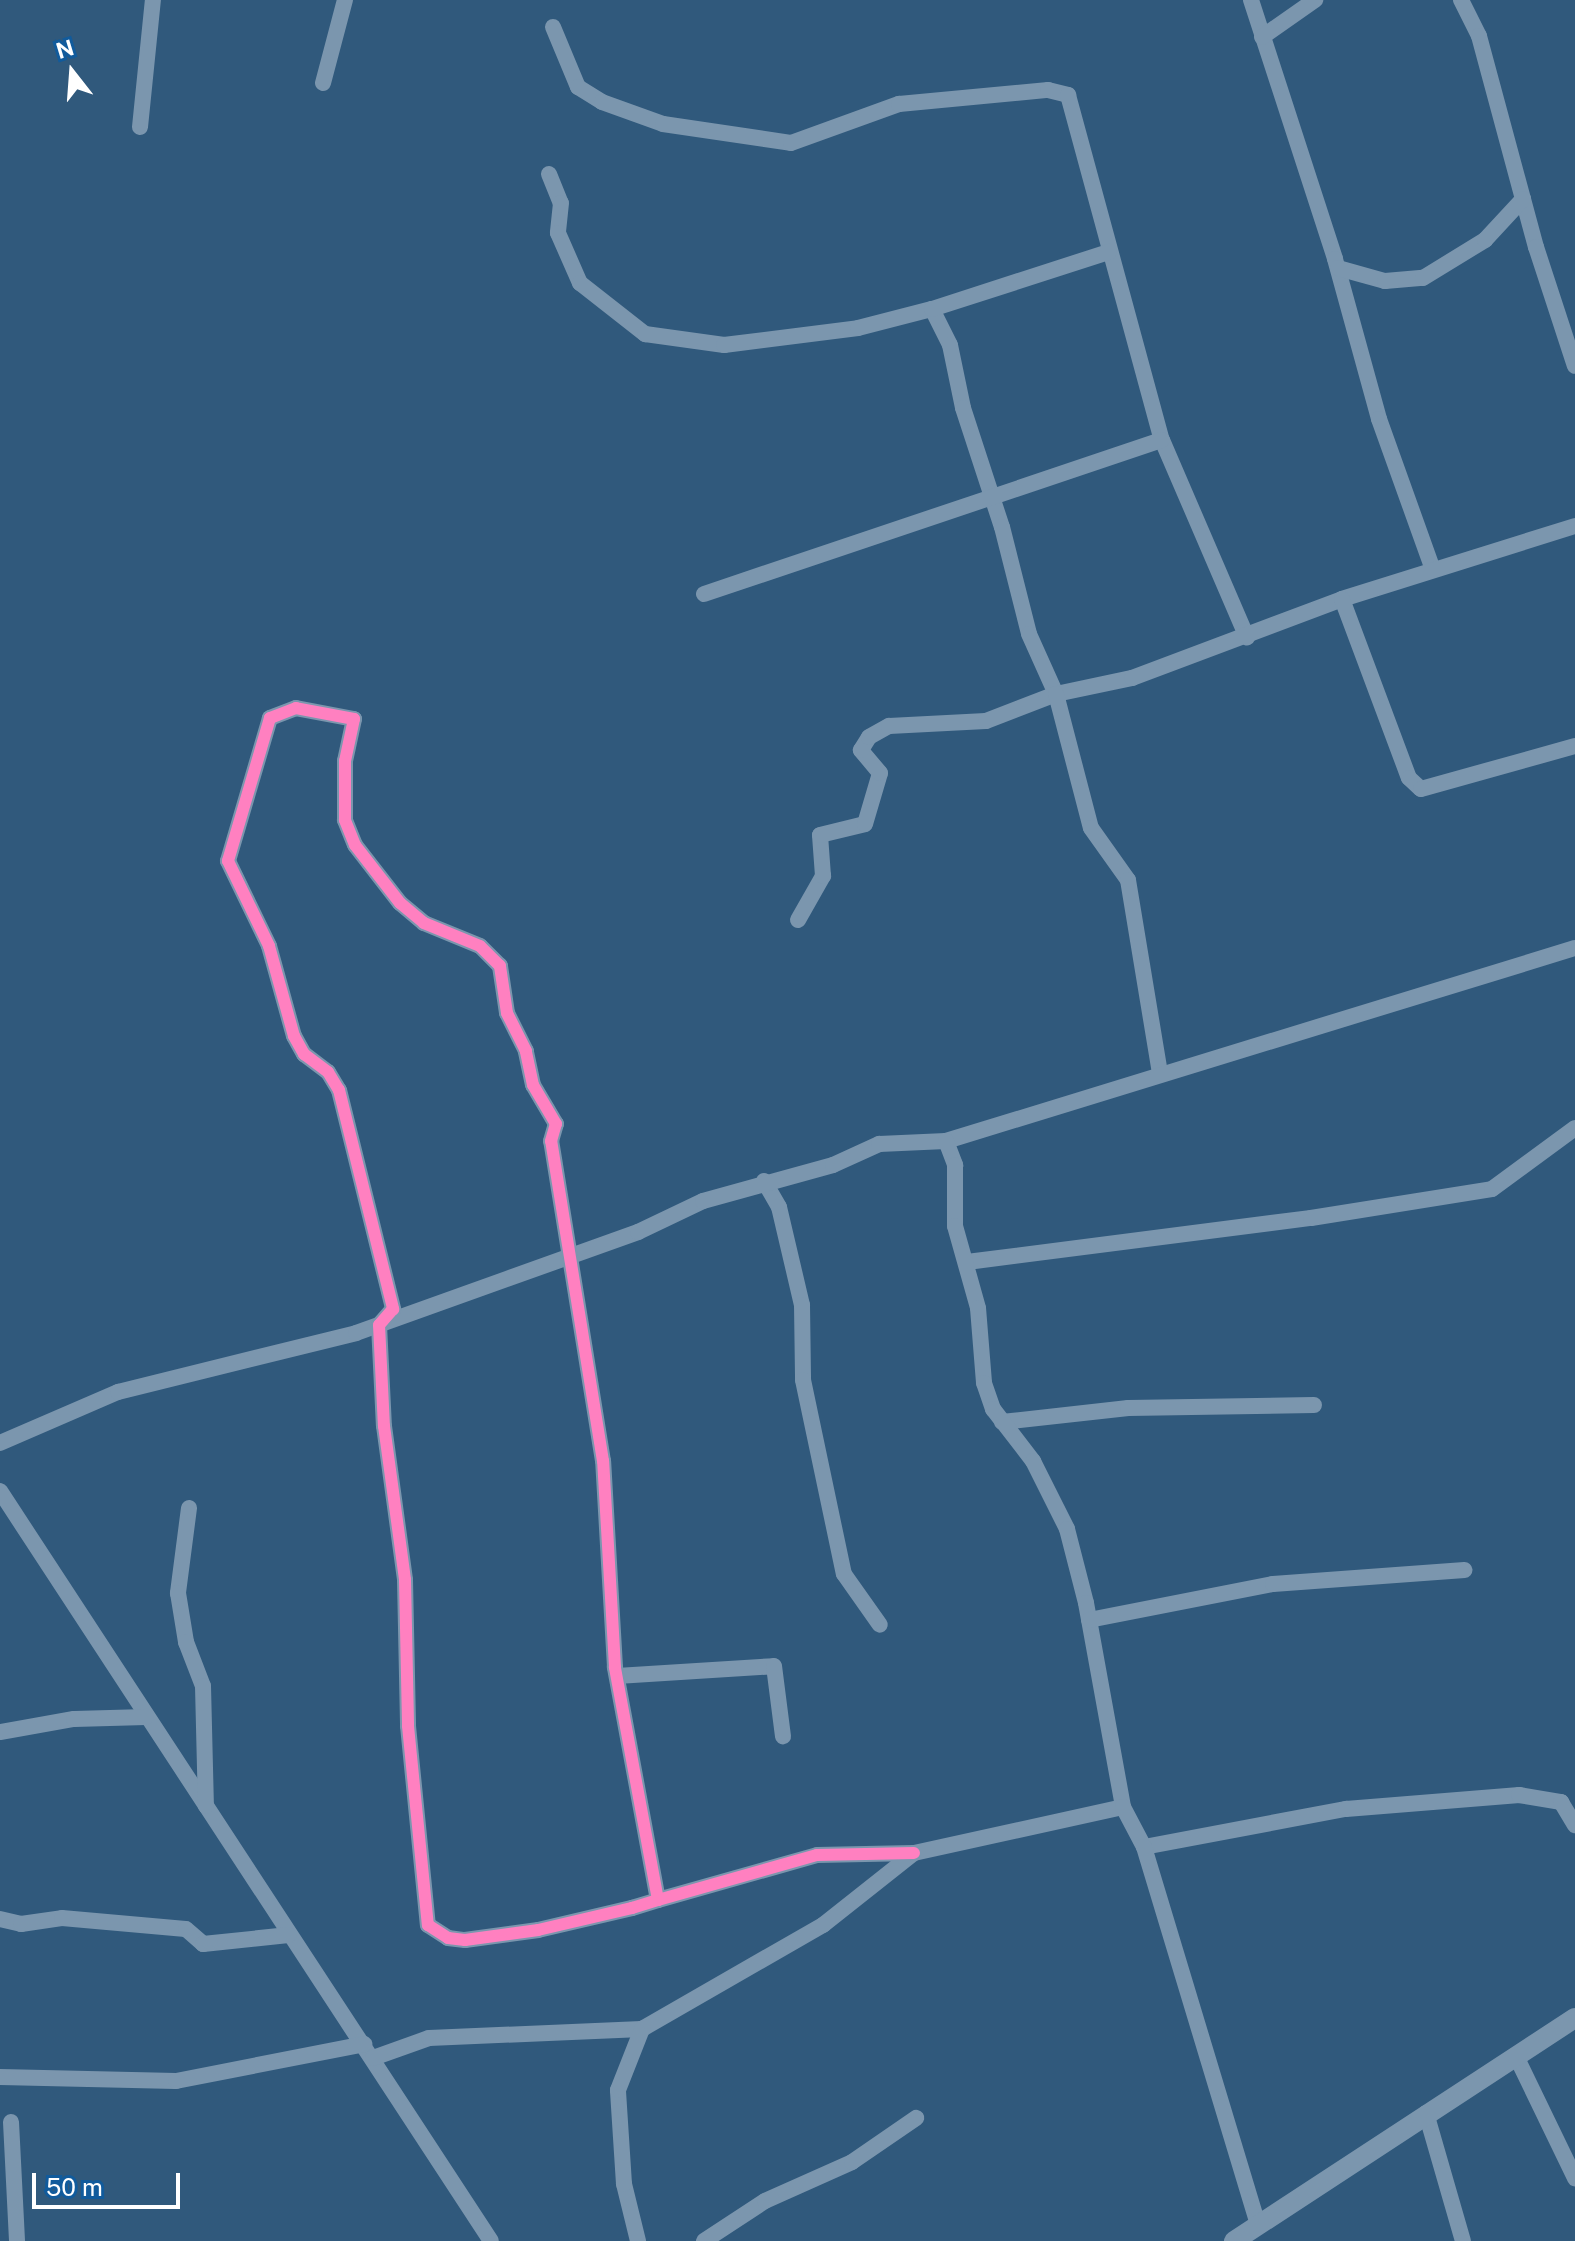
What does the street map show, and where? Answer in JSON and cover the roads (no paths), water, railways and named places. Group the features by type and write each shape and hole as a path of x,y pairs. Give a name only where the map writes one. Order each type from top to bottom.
{"street":[{"path":"140,127 153,0"},
{"path":"323,83 345,0"},
{"path":"1251,0 1338,268 1379,419 1433,570"},
{"path":"1262,37 1315,0"},
{"path":"1461,0 1479,36 1523,199 1575,366"},
{"path":"553,27 578,87 602,102 663,124 791,143 899,104 1062,92 1071,97 1109,252 1162,440 1247,637"},
{"path":"549,174 561,203 558,233 580,283 645,334 724,345 858,328 932,309 1109,252"},
{"path":"1338,268 1385,281 1423,278 1485,240 1523,199"},
{"path":"932,309 950,345 963,408 991,495 1029,634 1045,679 1056,694 1091,828 1128,880 1160,1074"},
{"path":"704,594 1162,440"},
{"path":"798,920 823,876 820,835 865,824 880,773 861,750 869,737 889,726 986,721 1056,694 1132,678 1342,599 1575,526"},
{"path":"1342,599 1409,778 1421,789 1575,746"},
{"path":"658,1900 617,1676 603,1461 551,1141 556,1124 533,1085 526,1051 507,1013 500,966 480,946 424,923 400,903 355,845 345,820 345,761 354,719 296,708 270,718 228,861 269,946 294,1036 304,1054 328,1072 339,1090 393,1309 379,1325 384,1426 405,1580 408,1726 428,1925 448,1938 465,1940 538,1930 658,1900 817,1855 914,1853 1123,1807"},
{"path":"0,1443 118,1392 379,1325 764,1181 833,1165 879,1144 946,1141 1575,948"},
{"path":"967,1262 1311,1218 1492,1189 1575,1128"},
{"path":"946,1141 955,1165 955,1226 978,1308 984,1383 1002,1422 1052,1493 1089,1620 1123,1807 1144,1847 1258,2225"},
{"path":"764,1181 779,1207 802,1305 803,1380 844,1574 880,1625"},
{"path":"1002,1422 1128,1408 1314,1405"},
{"path":"0,1491 206,1811 368,2051 491,2241"},
{"path":"189,1508 178,1593 186,1642 203,1686 206,1811"},
{"path":"1089,1620 1273,1584 1464,1570"},
{"path":"617,1676 774,1666 783,1736"},
{"path":"0,1732 74,1719 146,1717"},
{"path":"1144,1847 1346,1809 1519,1795 1561,1802 1575,1825"},
{"path":"0,2077 176,2081 368,2051 429,2038 642,2029 823,1925 914,1853"},
{"path":"0,1919 21,1924 62,1918 186,1929 203,1944 289,1935"},
{"path":"1234,2241 1575,2018"},
{"path":"638,2241 624,2184 618,2090 642,2029"},
{"path":"1516,2056 1575,2178"},
{"path":"1426,2113 1463,2241"},
{"path":"704,2241 765,2201 852,2162 916,2118"},
{"path":"11,2122 17,2241"}]}
